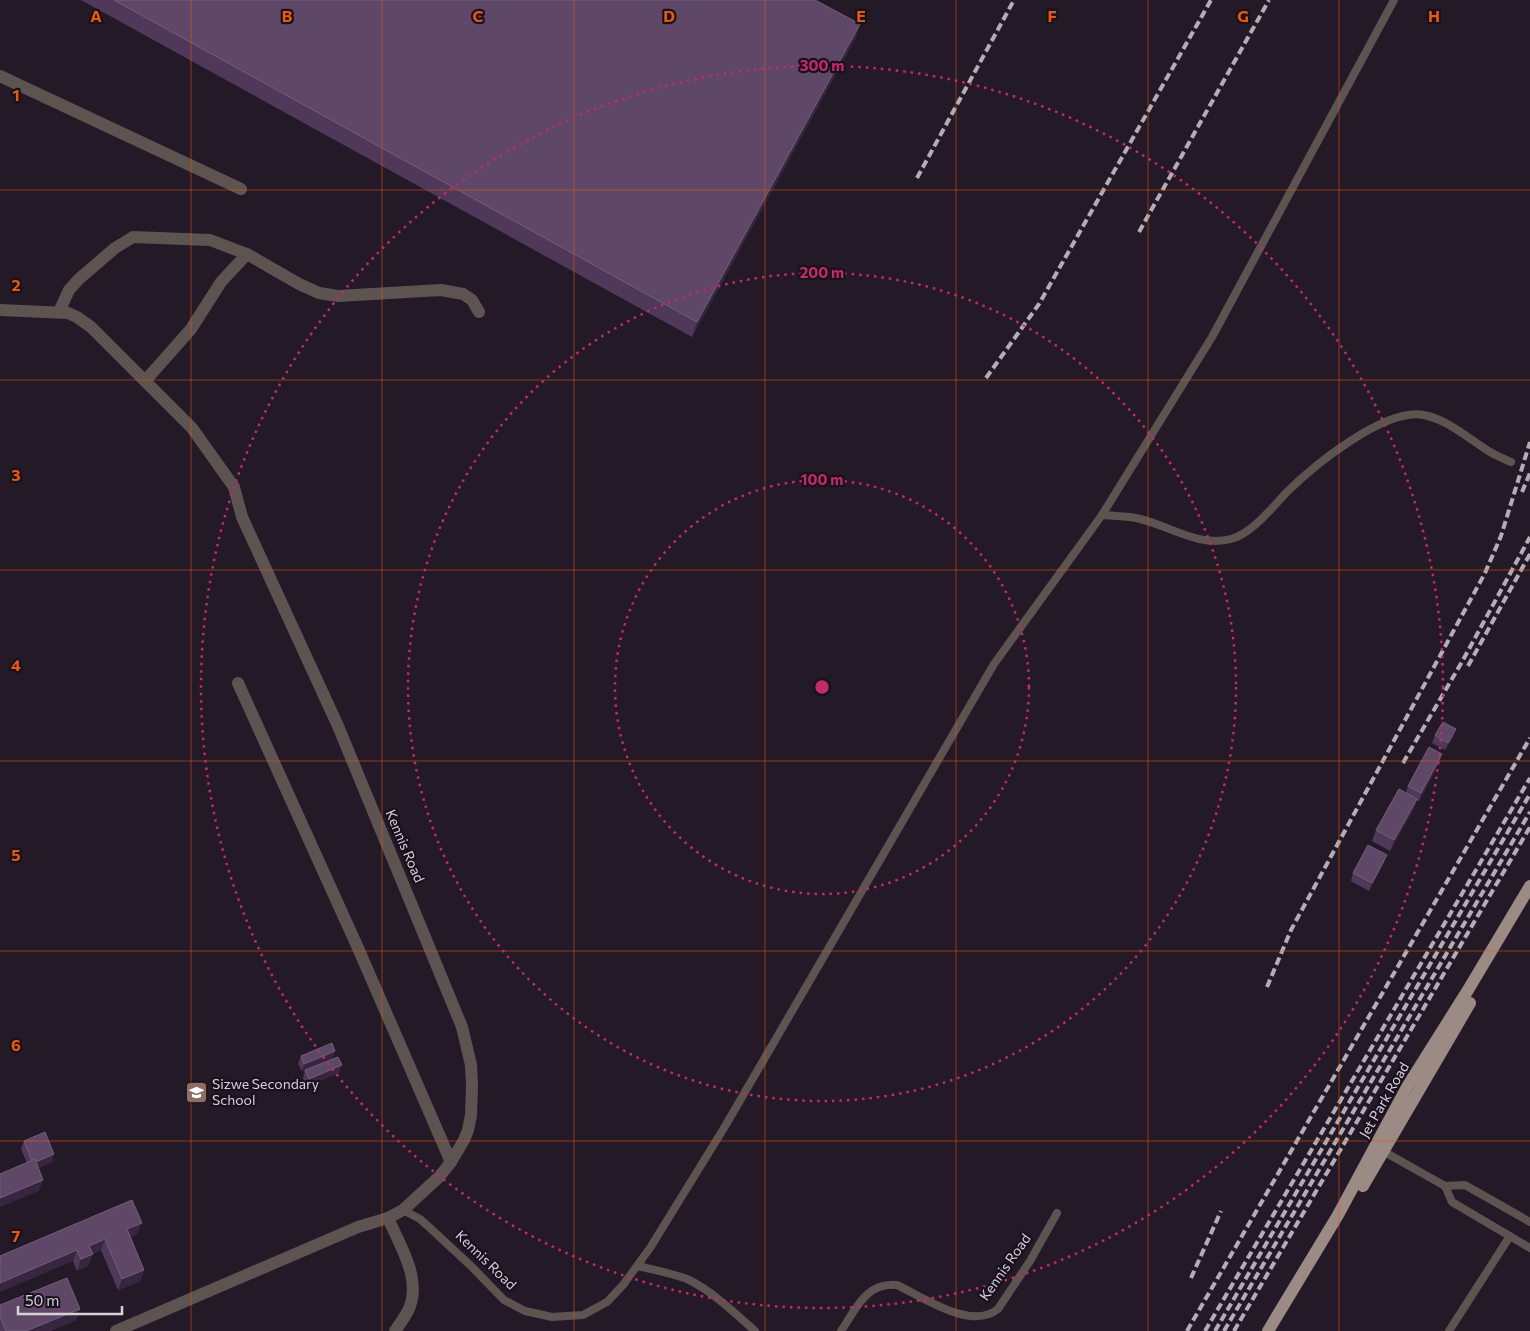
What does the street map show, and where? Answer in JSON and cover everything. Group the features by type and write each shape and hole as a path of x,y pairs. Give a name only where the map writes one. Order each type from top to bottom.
{"main road":[{"name":"Jet Park Road","path":"1277,1331 1379,1149 1407,1087 1530,886"},
{"name":"Jet Park Road","path":"1268,1331 1530,901"}],"street":[{"path":"0,76 241,189"},
{"path":"59,312 69,290 79,278 115,248 133,237 210,240 247,254 299,284 319,292 338,296 441,290 463,294 472,300 479,312"},
{"path":"0,310 59,312 77,317 91,327 145,381 191,330 221,282 247,254"},
{"name":"Kennis Road","path":"116,1331 358,1228 388,1218 403,1210 439,1177 451,1162 464,1140 470,1115 472,1086 470,1065 462,1027 338,726 242,517 234,487 192,428 145,381"},
{"path":"238,683 358,948 451,1162"},
{"path":"388,1218 408,1264 413,1282 408,1310 396,1331"}],"lane":[{"name":"Kennis Road","path":"403,1210 420,1219 504,1300 525,1311 552,1317 574,1317 591,1312 614,1296 638,1266 724,1128 994,664 1102,515 1212,337 1394,0"},
{"path":"1102,515 1136,518 1212,541 1232,539 1262,518 1292,487 1348,442 1382,423 1413,413 1432,418 1511,462"},
{"path":"1379,1149 1446,1186 1465,1185 1530,1222"},
{"path":"1446,1186 1452,1202 1530,1248"},
{"name":"Kennis Road","path":"841,1331 867,1293 887,1284 897,1284 957,1314 975,1316 993,1313 998,1309 1030,1261 1057,1212"},
{"path":"1449,1331 1510,1236"},
{"path":"638,1266 688,1280 730,1308 755,1331"}],"building":[{"path":"114,0 815,0 860,24 697,322"},
{"path":"1443,722 1456,729 1448,743 1435,735"},
{"path":"1429,747 1442,754 1421,793 1408,786"},
{"path":"1399,789 1417,799 1394,840 1376,830"},
{"path":"1368,845 1387,855 1372,883 1353,873"},
{"path":"332,1043 335,1051 304,1064 301,1056"},
{"path":"338,1057 342,1065 309,1079 305,1070"},
{"path":"45,1132 54,1154 36,1162 35,1159 32,1161 24,1141"},
{"path":"35,1159 43,1180 0,1198 0,1174"},
{"path":"132,1200 142,1223 127,1229 144,1270 122,1279 105,1239 89,1246 93,1254 81,1259 77,1250 0,1283 0,1256"},
{"path":"67,1278 80,1309 26,1331 6,1331 0,1316 0,1305"}],"railway":[{"path":"917,178 1014,0"},
{"path":"986,378 1039,304 1211,0"},
{"path":"1139,232 1269,0"},
{"path":"1267,987 1291,930 1485,573 1501,536 1530,442"},
{"path":"1522,492 1530,473"},
{"path":"1403,763 1463,660 1530,537"},
{"path":"1468,666 1530,554"},
{"path":"1187,1331 1530,738"},
{"path":"1205,1331 1530,778"},
{"path":"1215,1331 1530,794"},
{"path":"1224,1331 1530,812"},
{"path":"1234,1331 1530,827"},
{"path":"1191,1278 1221,1211"}],"place":[{"name":"Sizwe Secondary School","path":"196,1092"}]}
